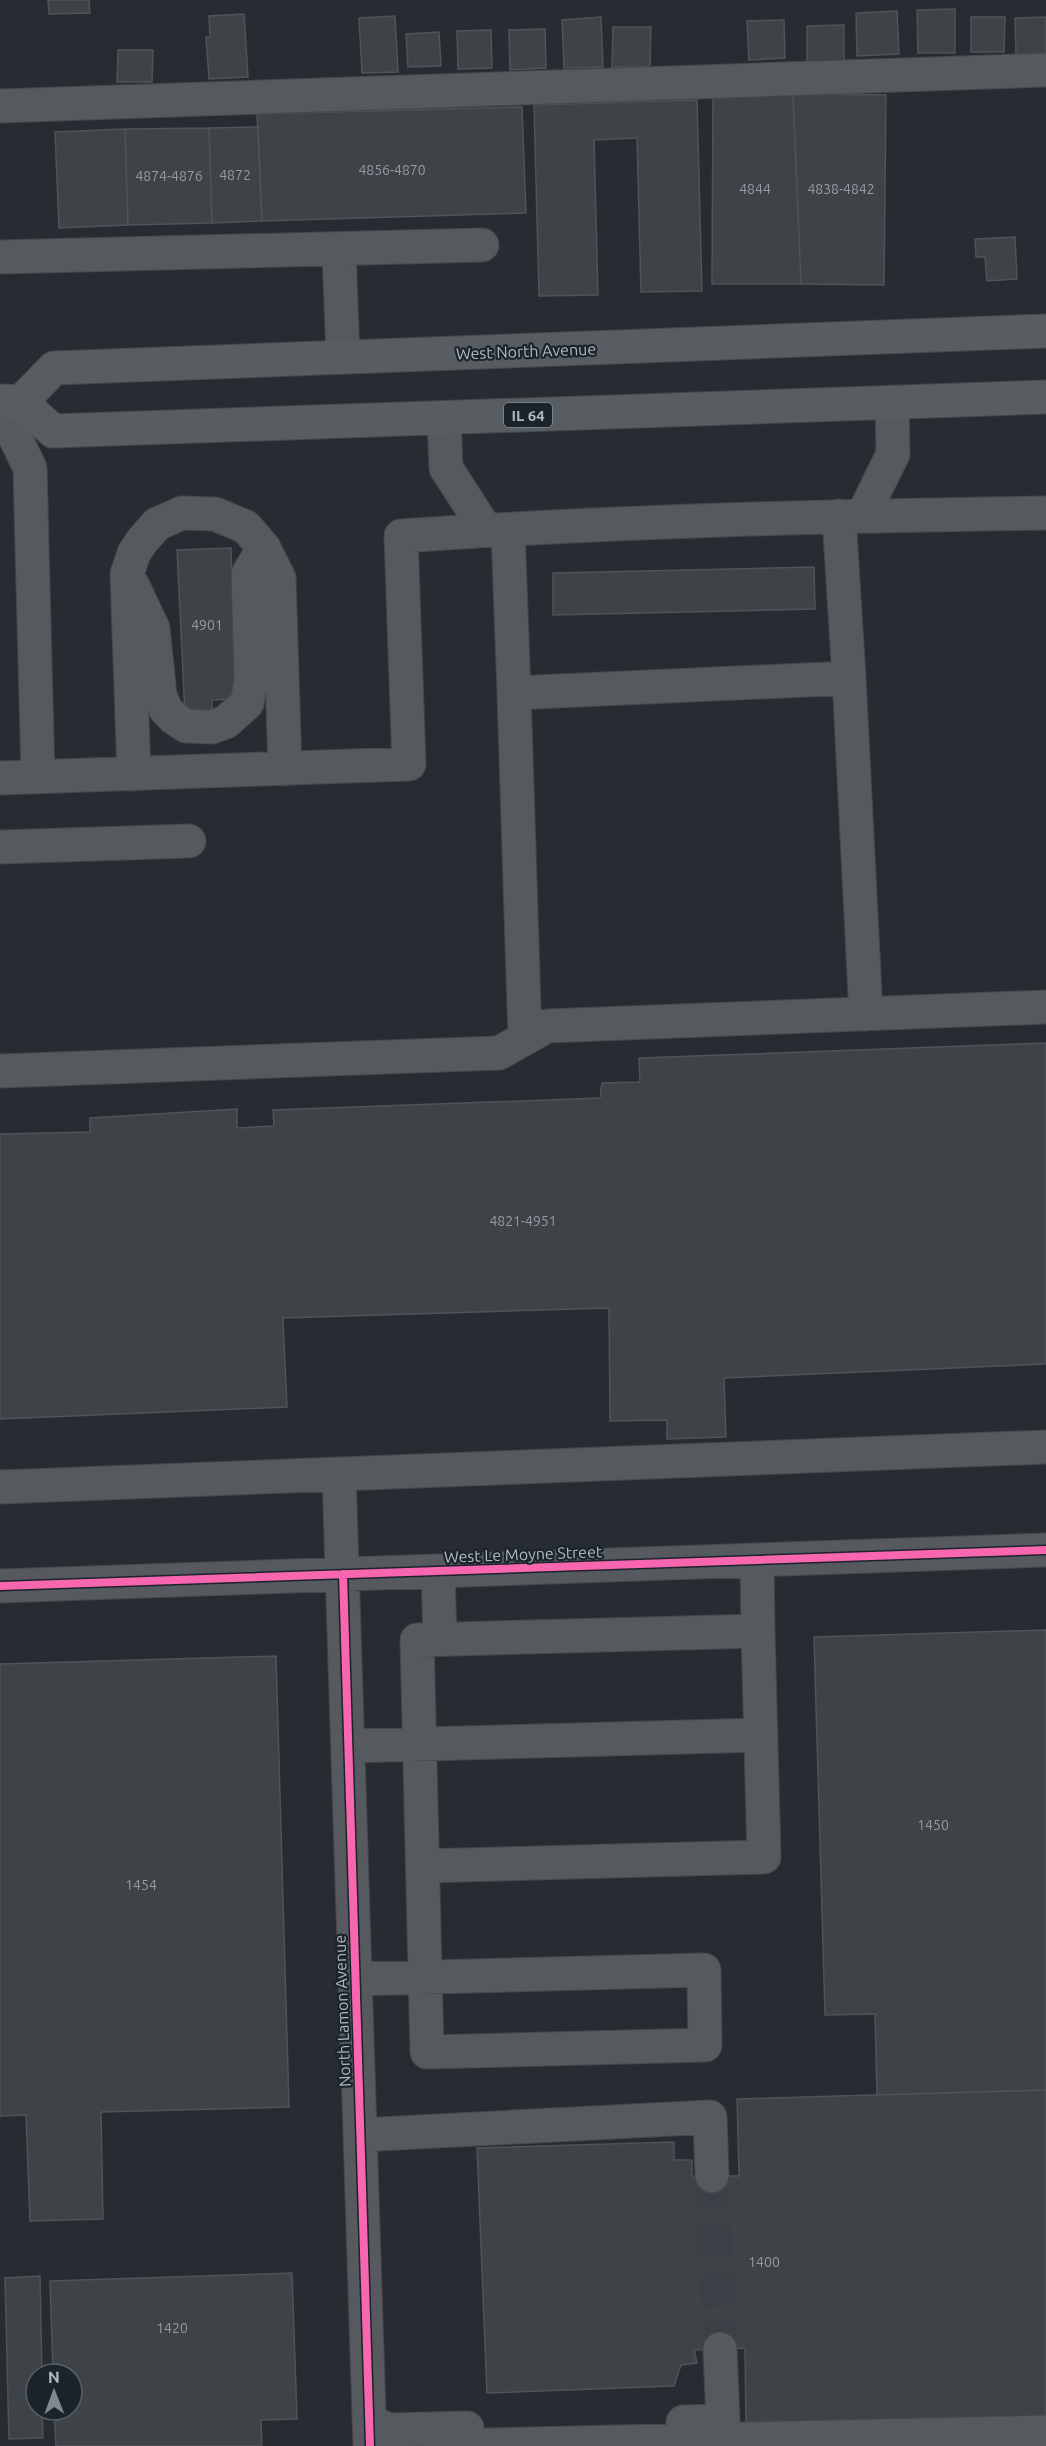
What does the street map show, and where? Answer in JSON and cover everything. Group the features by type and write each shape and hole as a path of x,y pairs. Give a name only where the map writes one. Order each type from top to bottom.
{"main road":[{"name":"West North Avenue","path":"7,403 54,368 1046,331"},
{"name":"IL 64","path":"7,403 53,431 1046,396"}],"street":[{"path":"0,106 1046,70"},
{"path":"0,257 339,250 482,244"},
{"path":"339,250 343,357"},
{"path":"866,1014 849,678 851,515 893,454 892,402"},
{"path":"7,403 30,468 38,777"},
{"path":"444,418 446,468 497,530 513,693 525,1038"},
{"path":"134,774 127,574 134,553 150,532 158,524 182,513 215,514 246,527 264,548 279,578 285,770"},
{"path":"0,778 409,764 401,536 851,515 1046,513"},
{"path":"127,574 153,628 160,695 166,710 186,726 212,727 226,722 247,703 251,680 248,574 264,548"},
{"path":"513,693 849,678"},
{"path":"0,847 189,842"},
{"path":"0,1071 499,1053 547,1026 1046,1007"},
{"path":"0,1487 1046,1447"},
{"name":"North Lamon Avenue","path":"339,1474 369,2434"},
{"name":"West Le Moyne Street","path":"0,1586 1046,1550"},
{"path":"423,1866 764,1857 757,1560"},
{"path":"438,1571 440,1639"},
{"path":"355,1978 426,1977 704,1970 705,2045 427,2052 426,1977 417,1640 758,1631"},
{"path":"348,1746 761,1735"},
{"path":"360,2135 710,2117 712,2176"},
{"path":"369,2434 389,2430 723,2421 720,2349"},
{"path":"440,2446 1046,2432"}],"building":[{"path":"48,0 89,0 90,13 49,14"},
{"path":"955,9 955,53 918,53 917,10"},
{"path":"897,11 899,54 857,56 856,13"},
{"path":"244,14 248,77 209,79 206,37 210,37 209,16"},
{"path":"395,16 398,72 362,73 359,18"},
{"path":"601,17 603,67 564,68 562,20"},
{"path":"971,17 1005,17 1004,52 971,52"},
{"path":"1046,17 1046,54 1016,55 1015,18"},
{"path":"784,20 785,58 749,60 747,21"},
{"path":"844,25 844,61 807,62 807,26"},
{"path":"613,27 651,27 650,67 612,67"},
{"path":"545,29 546,68 510,70 509,30"},
{"path":"491,30 492,68 458,69 457,31"},
{"path":"439,32 441,66 408,67 406,34"},
{"path":"118,50 153,50 152,82 117,82"},
{"path":"713,93 793,94 801,284 712,284"},
{"path":"793,94 886,95 884,285 801,284"},
{"path":"697,100 702,291 641,292 637,138 594,140 598,295 539,296 534,105"},
{"path":"522,107 526,213 262,221 257,114"},
{"path":"258,127 262,221 212,223 209,128"},
{"path":"209,128 212,223 128,225 125,129"},
{"path":"125,129 128,225 59,228 55,132"},
{"path":"1015,237 1017,279 987,281 985,257 976,257 975,239"},
{"path":"231,548 235,699 212,700 212,713 185,715 177,550"},
{"path":"814,567 815,609 553,615 553,573"},
{"path":"1046,1043 1046,1364 724,1378 726,1437 667,1439 667,1420 610,1421 609,1308 283,1318 287,1407 0,1419 0,1134 90,1132 90,1118 237,1109 237,1128 274,1126 273,1110 600,1098 602,1083 640,1082 639,1058"},
{"path":"1046,1630 1046,2090 877,2095 875,2014 825,2015 814,1637"},
{"path":"276,1656 289,2107 101,2112 103,2219 30,2221 26,2115 0,2116 0,1664"},
{"path":"1046,2090 1046,2422 746,2431 745,2348 694,2350 697,2363 681,2365 674,2386 487,2393 477,2148 674,2142 674,2160 692,2160 692,2176 739,2176 737,2099"},
{"path":"292,2273 297,2419 261,2420 262,2446 56,2446 55,2422 84,2422 84,2362 53,2362 50,2281"},
{"path":"40,2276 42,2362 24,2362 24,2422 42,2422 43,2438 9,2439 5,2278"}],"tunnel":[{"path":"712,2176 720,2349"}],"cycle path":[{"path":"0,1586 1046,1550"},
{"path":"343,1574 370,2446"}]}
